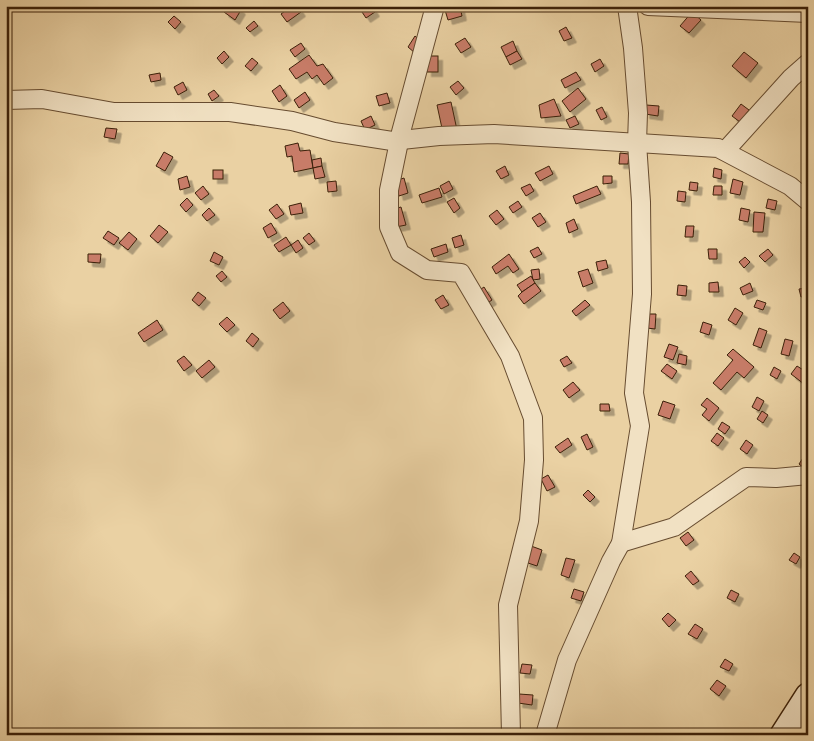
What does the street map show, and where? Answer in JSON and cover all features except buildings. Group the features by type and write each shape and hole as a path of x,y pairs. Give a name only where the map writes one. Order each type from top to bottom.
{"main road":[{"path":"783,735 808,696"}],"street":[{"path":"435,6 399,140 389,190 389,227 400,253 426,270 461,273 510,356 533,418 534,460 530,521 508,605 511,735"},
{"path":"545,735 567,660 610,561 621,543 640,426 634,392 642,294 641,202 634,48 627,6"},
{"path":"648,6 808,13"},
{"path":"726,152 791,78 808,63"},
{"path":"6,100 42,99 114,112 230,112 292,121 334,132 392,141 439,136 494,134 718,148 790,186 808,201"},
{"path":"621,543 674,527 746,477 776,478 808,475"}]}
